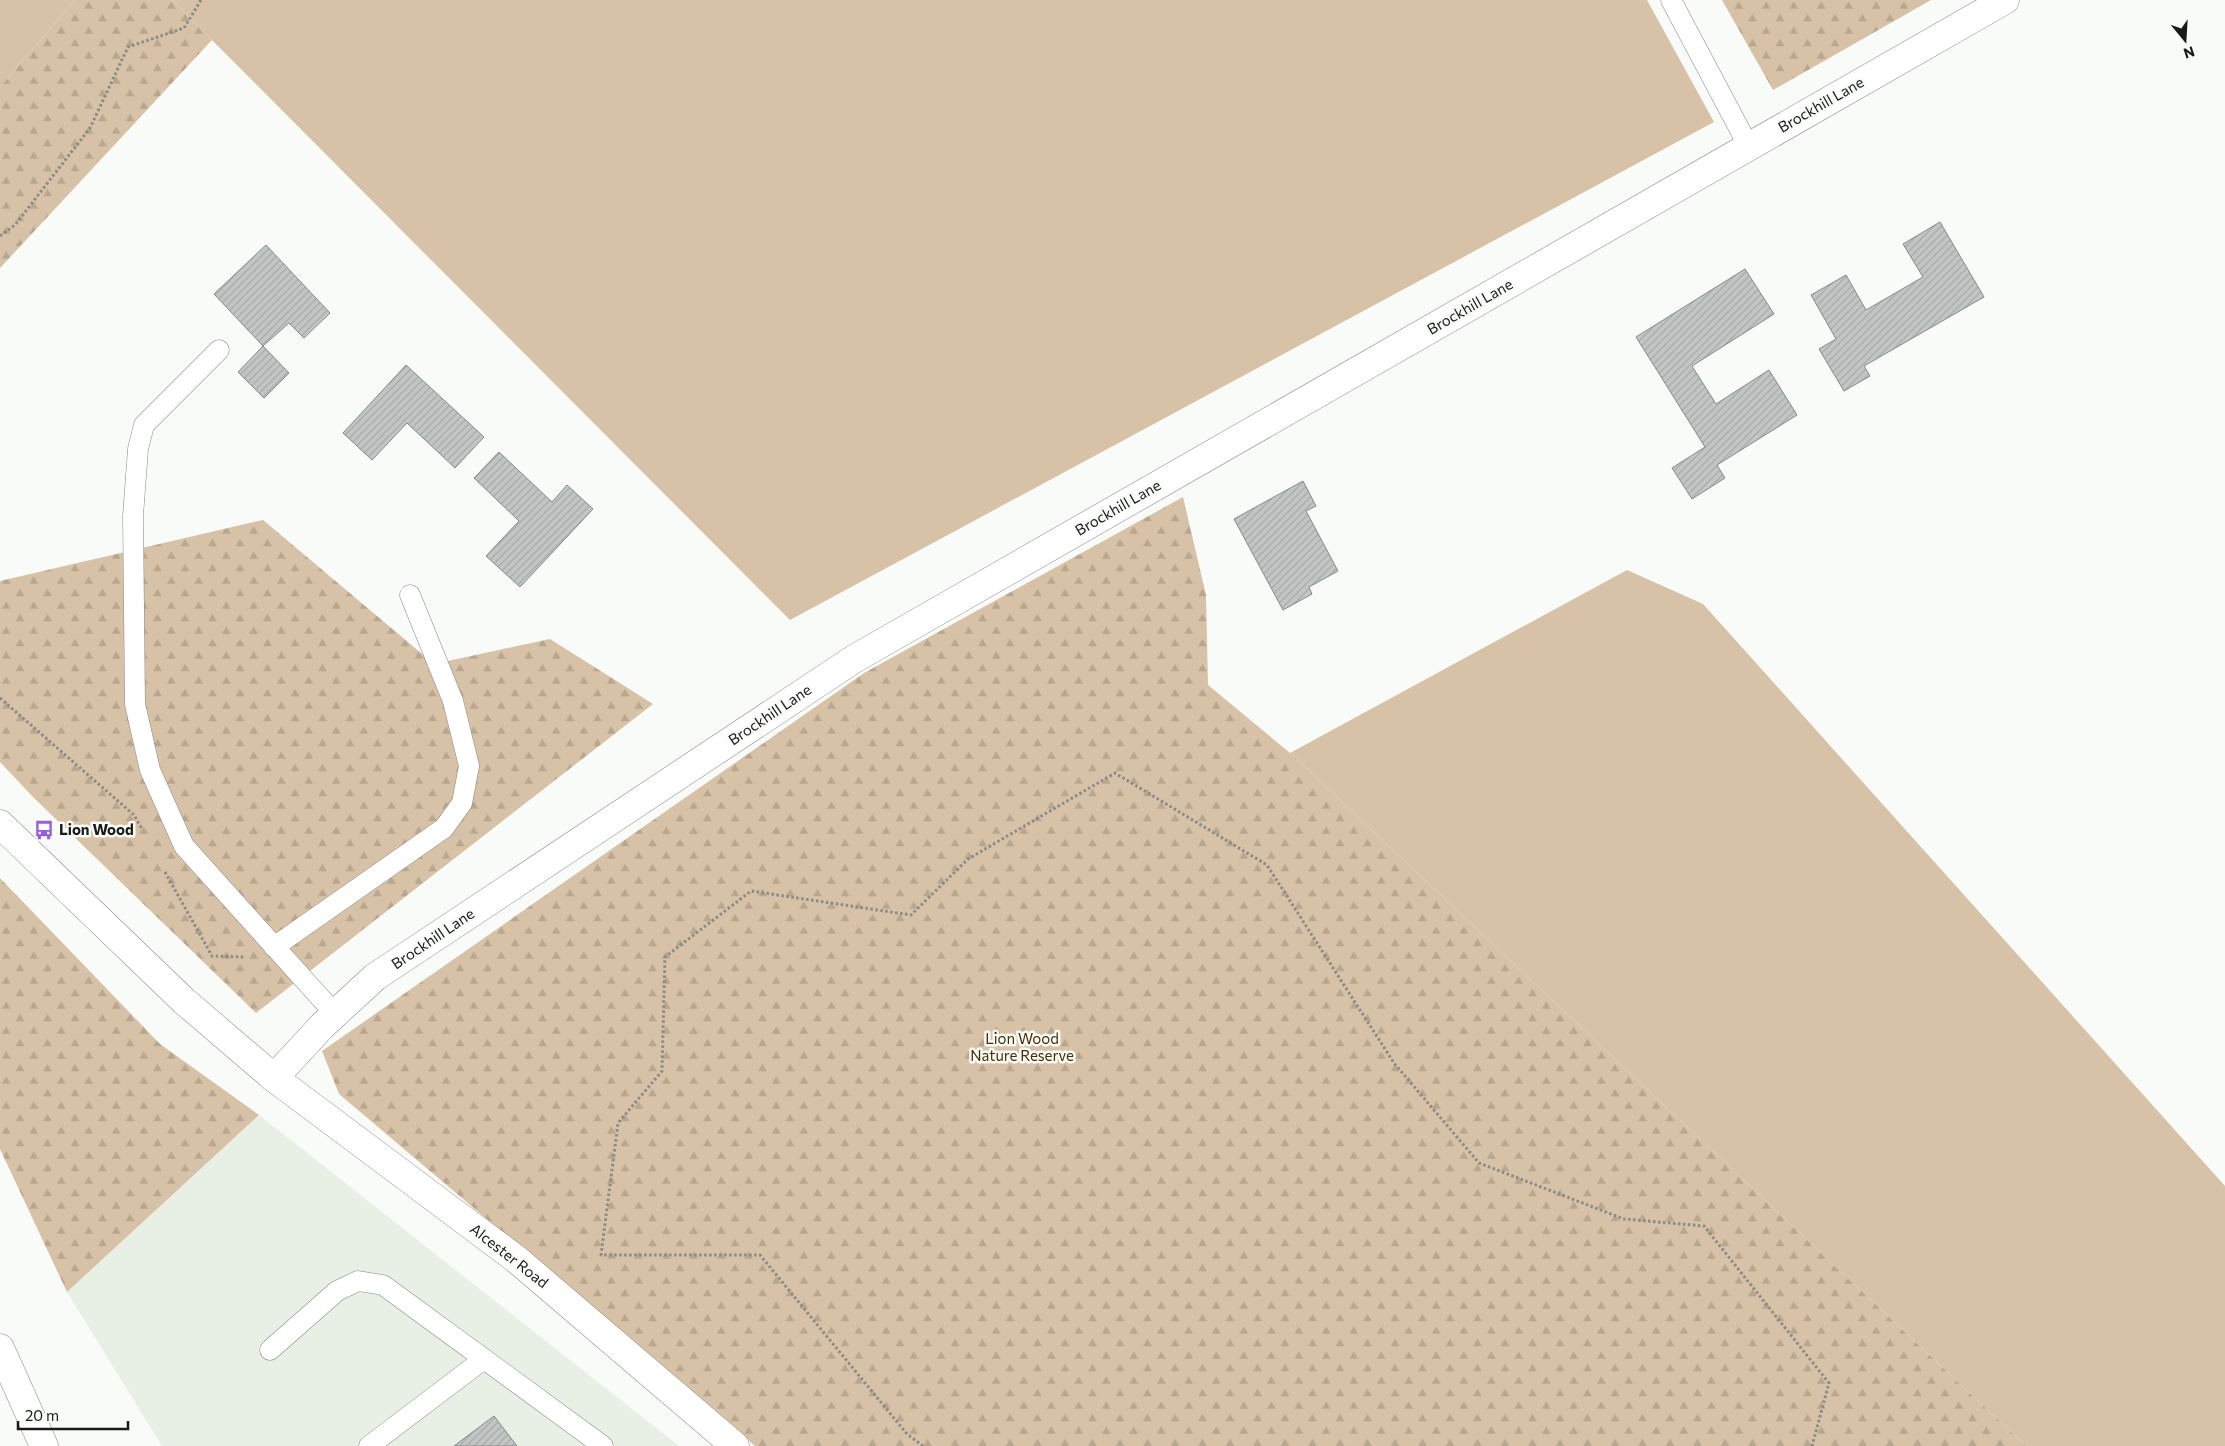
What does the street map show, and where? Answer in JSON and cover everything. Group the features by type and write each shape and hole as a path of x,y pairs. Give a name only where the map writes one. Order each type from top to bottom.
{"main road":[{"name":"Brockhill Lane","path":"274,1078 335,1014 375,977 854,659 2005,0"},
{"name":"Alcester Road","path":"0,824 184,1001 274,1078 516,1260 735,1446"},
{"path":"0,1348 44,1446"}],"lane":[{"path":"1671,0 1750,147"},
{"path":"218,350 144,425 138,449 133,516 135,704 150,770 184,846 335,1014"},
{"path":"274,947 444,828 462,803 469,766 453,701 410,595"},
{"path":"270,1350 337,1291 358,1281 384,1285 603,1446"},
{"path":"369,1446 484,1359"}],"path":[{"path":"0,236 15,225 90,128 128,46 184,28 201,0"},
{"path":"923,1446 907,1434 760,1255 601,1255 618,1123 662,1071 666,957 751,891 911,915 968,859 1115,773 1266,865 1394,1063 1479,1163 1624,1219 1704,1226 1830,1383 1812,1446"}],"shaded area":[{"path":"259,1115 679,1446 162,1446 67,1292"}],"green space":[{"path":"0,0 75,0 0,87"},
{"path":"75,0 172,0 212,40 0,268 0,87"},
{"path":"172,0 1647,0 1714,122 790,620"},
{"path":"1722,0 1931,0 1773,90"},
{"name":"Lion Wood Nature Reserve","path":"1183,497 1206,595 1208,685 1290,753 2026,1446 755,1446 339,1094 322,1051 864,673"},
{"path":"263,520 434,664 550,639 653,704 256,1013 33,797 0,762 0,581"},
{"path":"1627,570 1703,604 2225,1186 2225,1446 2026,1446 1290,753"},
{"path":"0,878 160,1044 259,1115 67,1292 0,1149"}],"building":[{"path":"1940,222 1984,297 1864,366 1870,376 1844,391 1819,349 1836,339 1811,295 1846,275 1866,310 1923,277 1903,244"},
{"path":"266,245 330,313 304,338 289,323 263,346 214,294"},
{"path":"1745,269 1774,314 1692,366 1716,404 1769,370 1797,415 1717,465 1725,478 1692,499 1672,468 1705,447 1636,337"},
{"path":"263,346 289,373 264,398 238,372"},
{"path":"406,365 484,437 455,468 407,423 372,460 343,433"},
{"path":"499,452 552,502 567,485 593,509 520,587 486,556 519,521 474,478"},
{"path":"1303,481 1316,506 1306,511 1338,571 1309,587 1312,594 1283,610 1234,519"},
{"path":"494,1416 517,1446 454,1446"}],"place":[{"name":"Lion Wood","path":"44,830"}]}
